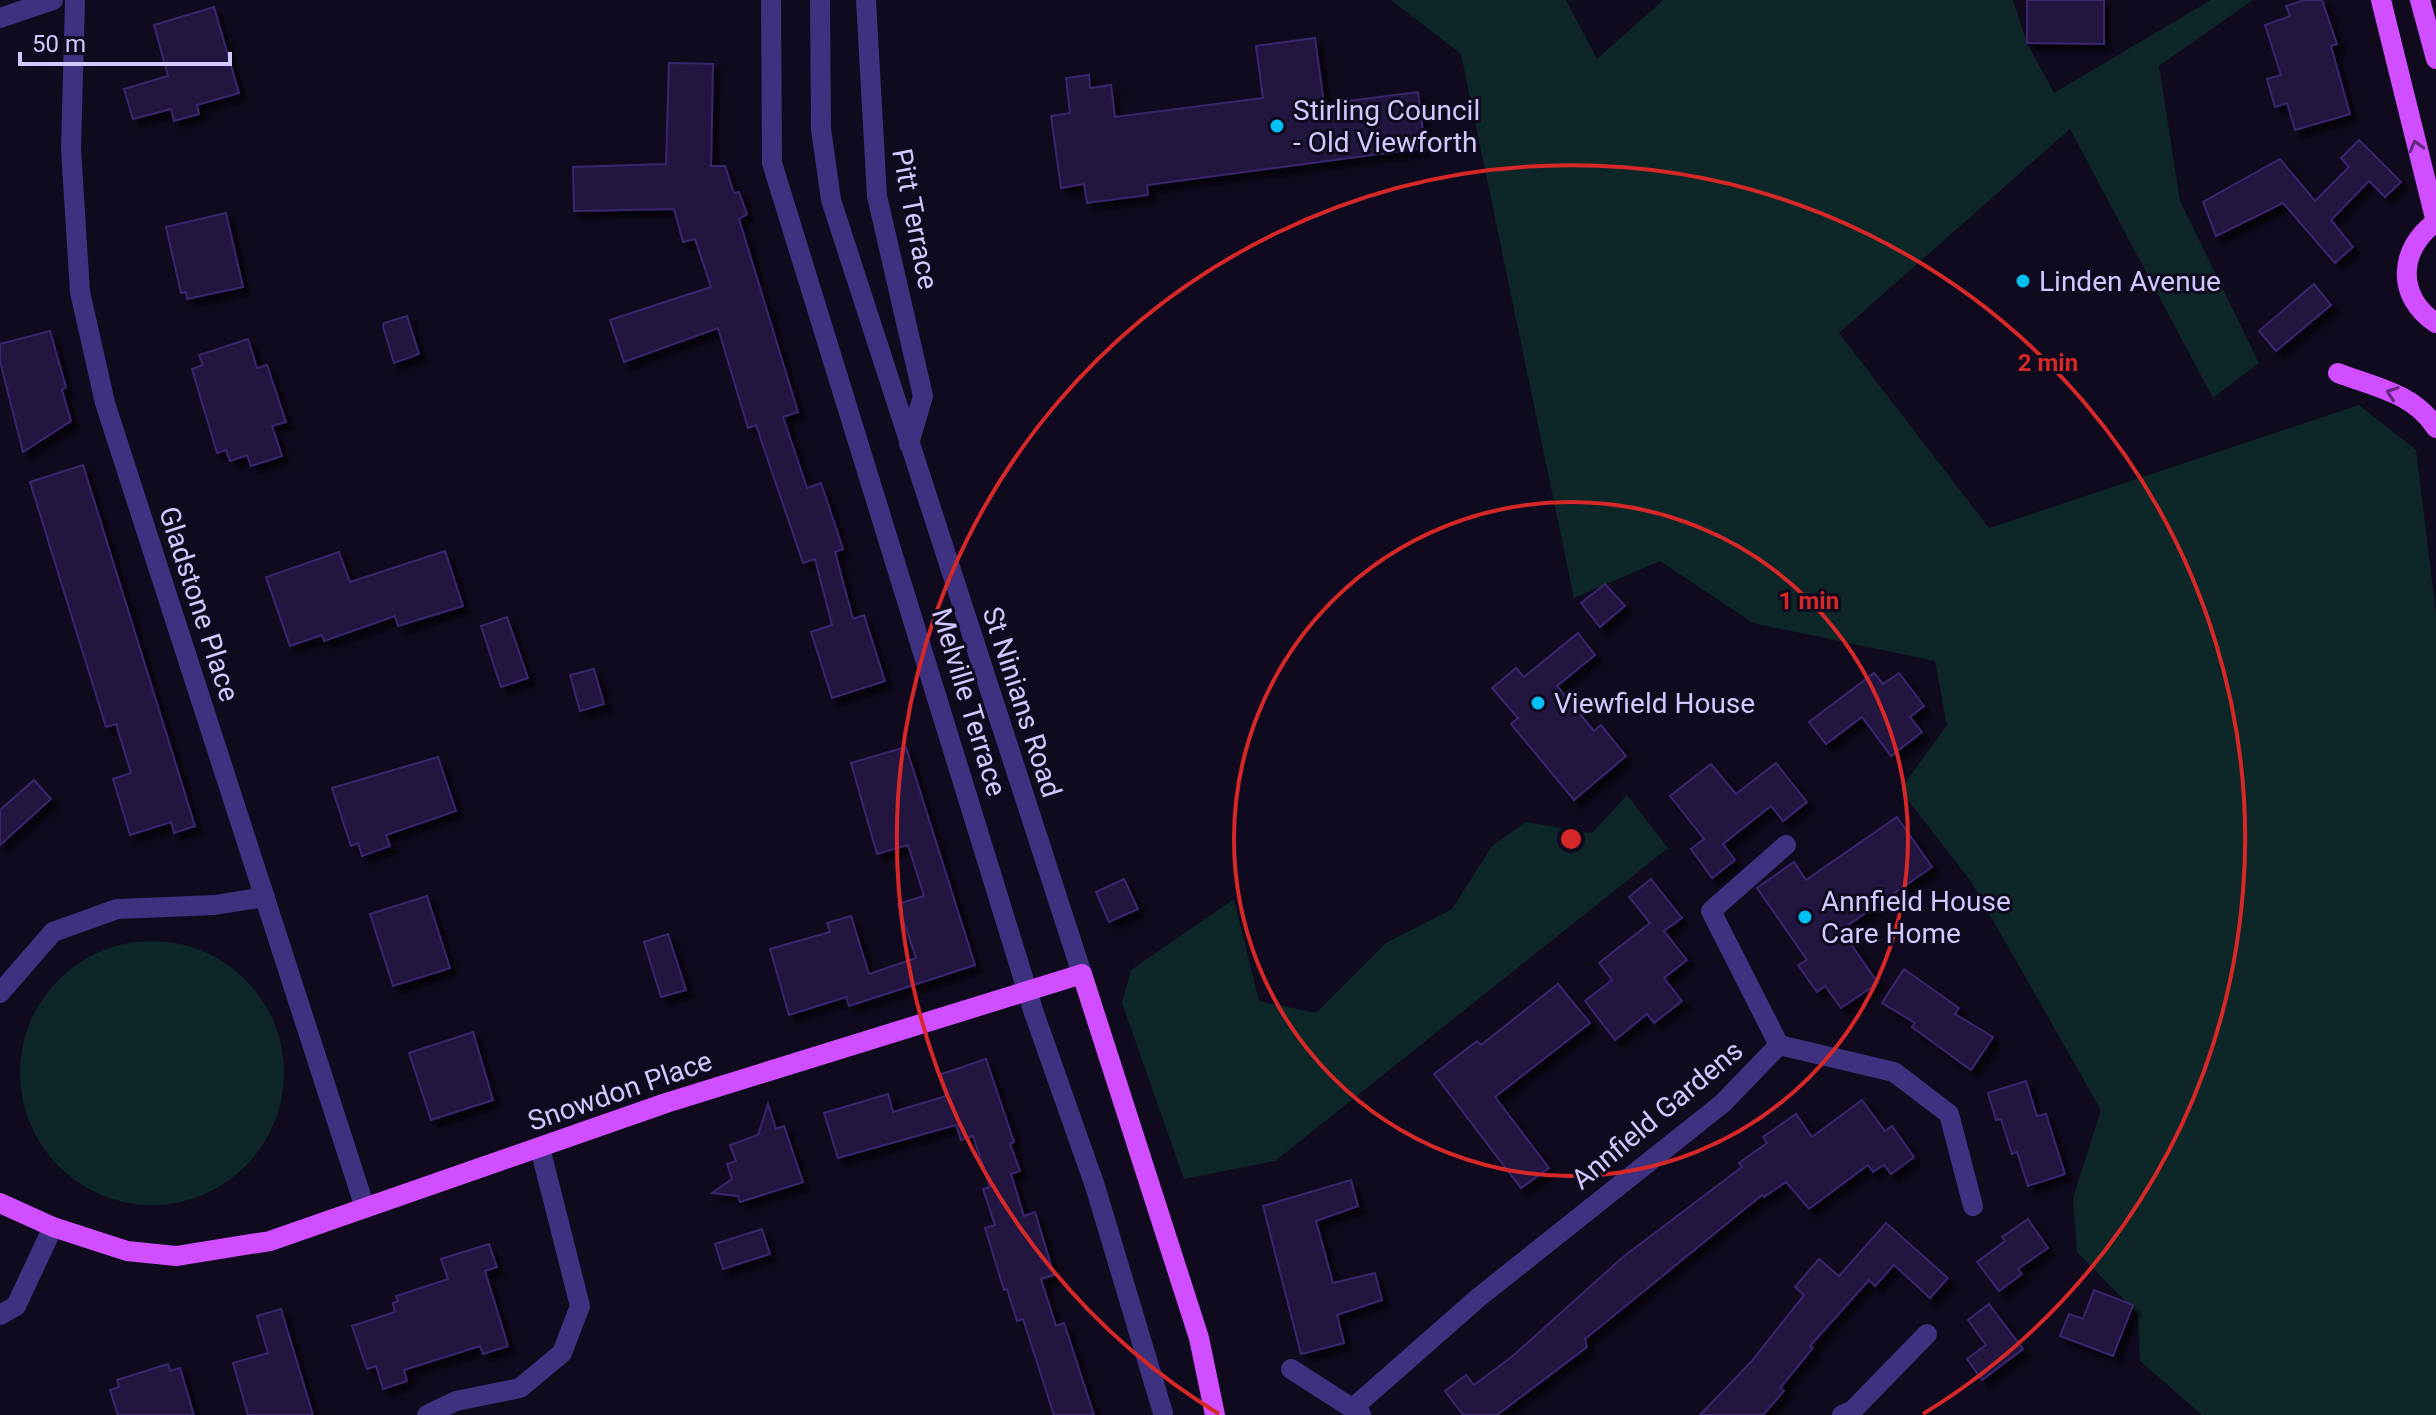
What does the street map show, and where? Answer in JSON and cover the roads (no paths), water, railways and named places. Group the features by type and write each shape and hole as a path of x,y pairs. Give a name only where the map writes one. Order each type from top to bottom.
{"main road":[{"path":"2381,0 2436,222 2412,246 2406,280 2420,312 2436,323"},
{"path":"2420,0 2436,59"},
{"path":"2338,373 2402,395 2428,415 2436,428"},
{"name":"Snowdon Place","path":"0,1203 53,1227 127,1251 176,1256 270,1241 666,1103 1082,974"},
{"name":"St Ninians Road","path":"1082,974 1199,1338 1215,1415"}],"street":[{"path":"0,18 53,0"},
{"name":"Gladstone Place","path":"75,0 71,149 80,292 105,403 365,1208"},
{"name":"Melville Terrace","path":"771,0 772,163 1029,991 1095,1186 1163,1413"},
{"name":"St Ninians Road","path":"820,0 821,129 831,200 1082,974"},
{"name":"Pitt Terrace","path":"866,0 877,196 923,396 909,445"},
{"path":"1779,1045 1711,911 1786,845"},
{"path":"0,993 53,932 117,909 215,905 265,897"},
{"name":"Annfield Gardens","path":"1358,1411 1478,1298 1723,1103 1779,1045 1894,1072 1949,1114 1973,1206"},
{"path":"427,1415 456,1401 520,1388 562,1353 580,1306 540,1148"},
{"path":"0,1315 16,1306 53,1227"},
{"path":"1842,1415 1853,1410 1927,1334"},
{"path":"1291,1369 1358,1411"}],"place":[{"name":"Stirling Council - Old Viewforth","path":"1277,126"},
{"name":"Linden Avenue","path":"2023,281"},
{"name":"Viewfield House","path":"1538,703"},
{"name":"Annfield House Care Home","path":"1805,917"}]}
